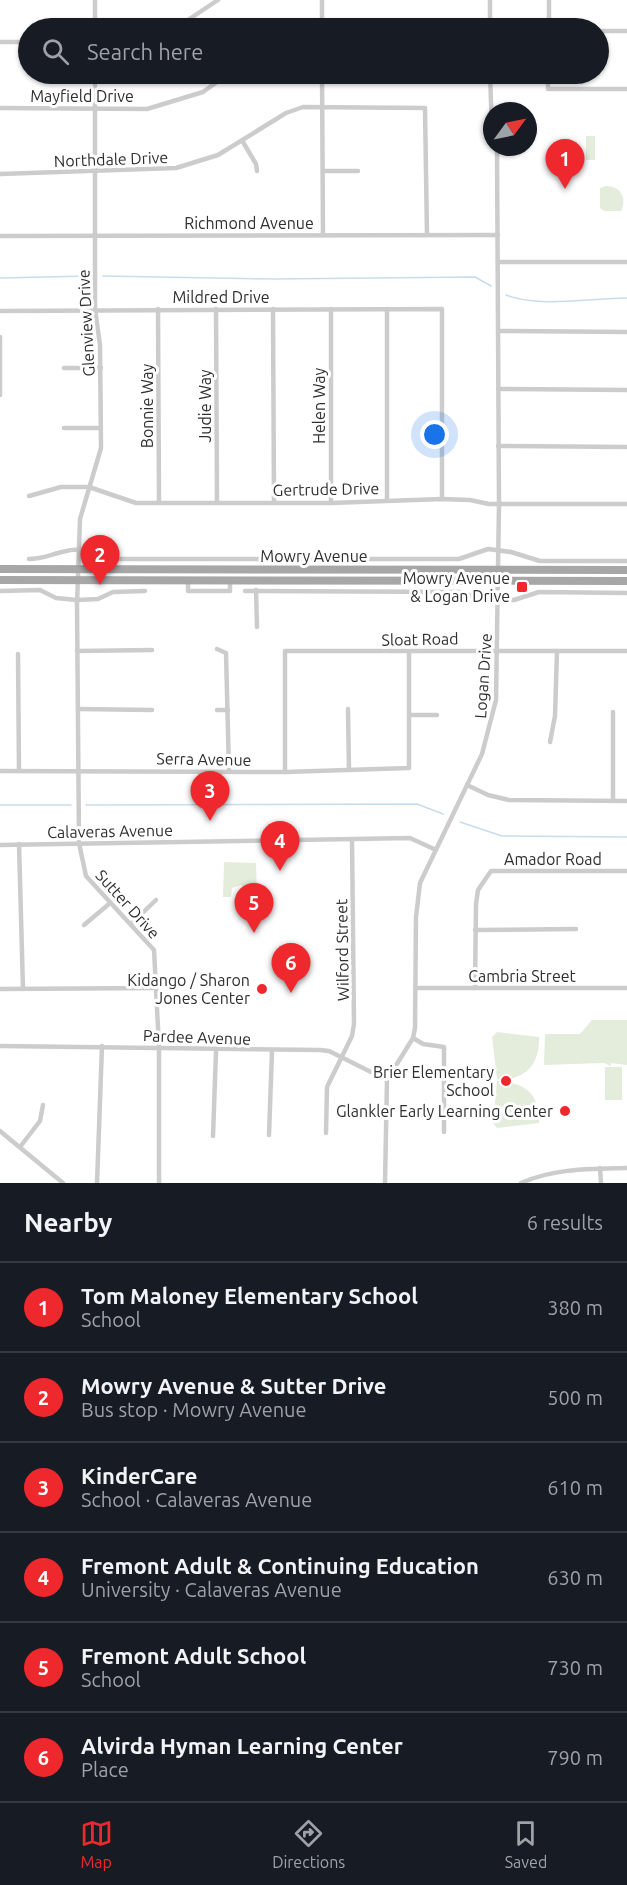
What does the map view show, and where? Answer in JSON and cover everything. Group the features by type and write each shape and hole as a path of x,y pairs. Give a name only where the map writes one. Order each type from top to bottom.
{"main road":[{"name":"Mowry Avenue","path":"0,569 627,570"},
{"name":"Mowry Avenue","path":"0,580 627,581"}],"street":[{"path":"95,0 95,18"},
{"path":"191,18 218,0"},
{"path":"322,0 322,18"},
{"path":"490,0 490,18"},
{"path":"549,0 549,18"},
{"path":"609,31 627,31"},
{"path":"0,42 18,42"},
{"name":"Glenview Drive","path":"78,569 80,519 101,448 100,368 95,309 95,84"},
{"name":"Mayfield Drive","path":"0,108 147,109 203,92 214,84"},
{"path":"322,84 323,235"},
{"path":"490,84 491,102"},
{"path":"548,84 548,89 627,89"},
{"name":"Northdale Drive","path":"0,174 94,173 176,168 218,155 243,142 292,110 322,106 424,108 427,235"},
{"path":"243,142 256,164 257,171"},
{"name":"Logan Drive","path":"387,1080 413,1038 417,898 420,883 434,849 482,754 494,717 498,650 499,503 497,156"},
{"path":"324,171 358,171"},
{"name":"Richmond Avenue","path":"0,236 498,235"},
{"path":"498,262 627,262"},
{"name":"Bonnie Way","path":"159,309 159,503"},
{"name":"Judie Way","path":"216,309 217,503"},
{"path":"273,309 274,502"},
{"name":"Helen Way","path":"331,309 331,503"},
{"path":"387,309 387,500"},
{"name":"Mildred Drive","path":"0,311 442,309 442,499"},
{"path":"498,331 627,332"},
{"path":"0,337 1,395"},
{"path":"64,368 100,368"},
{"path":"498,389 627,390"},
{"path":"64,428 101,428"},
{"path":"498,446 627,447"},
{"name":"Gertrude Drive","path":"29,496 61,487 89,487 136,503 331,503 442,499 499,503 627,504"},
{"name":"Mowry Avenue","path":"29,559 42,559 61,552 80,549 101,552 118,559 459,559 481,550 498,550 522,554 540,561 627,561"},
{"name":"Sutter Drive","path":"78,569 79,843 86,876 109,904 154,950 159,1047 159,1183"},
{"path":"256,590 257,627"},
{"path":"0,591 39,591 56,598 77,600 98,599 112,592 145,591"},
{"path":"245,591 459,592 477,600 514,600 531,592 627,593"},
{"path":"217,649 226,652 229,772"},
{"path":"77,651 152,650"},
{"name":"Sloat Road","path":"285,772 285,651 627,651"},
{"path":"550,742 555,716 557,651"},
{"path":"409,652 410,715 437,715"},
{"path":"18,654 19,771"},
{"path":"348,709 349,770"},
{"path":"79,710 152,710"},
{"path":"217,710 228,710"},
{"path":"613,801 614,712"},
{"name":"Serra Avenue","path":"0,771 285,772 409,768 410,715"},
{"path":"467,784 488,795 509,800 627,801"},
{"name":"Calaveras Avenue","path":"0,844 410,838 434,849"},
{"name":"Wilford Street","path":"326,1134 327,1087 342,1058 354,1024 352,840"},
{"path":"19,844 23,989"},
{"name":"Amador Road","path":"475,987 478,890 491,871 627,871"},
{"path":"131,924 156,900"},
{"path":"84,925 109,904"},
{"path":"475,930 576,929"},
{"path":"0,989 157,988"},
{"name":"Cambria Street","path":"416,988 627,988"},
{"path":"413,1038 423,1044 444,1047 444,1132"},
{"name":"Pardee Avenue","path":"0,1046 159,1047 216,1051 320,1050 329,1051 387,1080"},
{"path":"97,1183 102,1046"},
{"path":"213,1136 216,1051"},
{"path":"269,1135 272,1051"},
{"path":"386,1183 387,1080"},
{"path":"20,1147 40,1121 43,1105"},
{"path":"0,1131 63,1183"},
{"path":"600,1168 600,1183"},
{"path":"521,1183 564,1170 627,1168"}],"green space":[{"path":"586,136 595,136 595,160 586,160"},
{"path":"606,186 619,190 623,197 621,211 604,211 600,208 600,188"},
{"path":"224,862 256,863 257,897 250,897 248,887 241,885 232,888 231,897 223,897"},
{"path":"592,1020 627,1020 627,1065 611,1063 611,1066 604,1063 544,1065 545,1034 580,1034"},
{"path":"497,1032 539,1037 539,1047 534,1063 523,1074 507,1079 497,1079 492,1037"},
{"path":"605,1067 622,1067 622,1100 605,1100"},
{"path":"497,1081 516,1084 529,1092 537,1104 539,1123 497,1128 493,1123"}],"waterway":[{"path":"0,278 89,276"},
{"path":"103,276 273,279 475,277 491,286"},
{"path":"506,295 519,299 549,302 627,298"},
{"path":"86,805 417,804 443,814"},
{"path":"0,805 71,805"},
{"path":"460,822 502,836 627,837"}],"place":[{"name":"Tom Maloney Elementary School","path":"565,189"},
{"name":"Mowry Avenue & Sutter Drive","path":"100,585"},
{"name":"Mowry Avenue & Logan Drive","path":"522,587"},
{"name":"KinderCare","path":"210,821"},
{"name":"Fremont Adult & Continuing Education","path":"280,871"},
{"name":"Fremont Adult School","path":"254,933"},
{"name":"Kidango / Sharon Jones Center","path":"262,989"},
{"name":"Alvirda Hyman Learning Center","path":"291,993"},
{"name":"Brier Elementary School","path":"506,1081"},
{"name":"Glankler Early Learning Center","path":"565,1111"}]}
